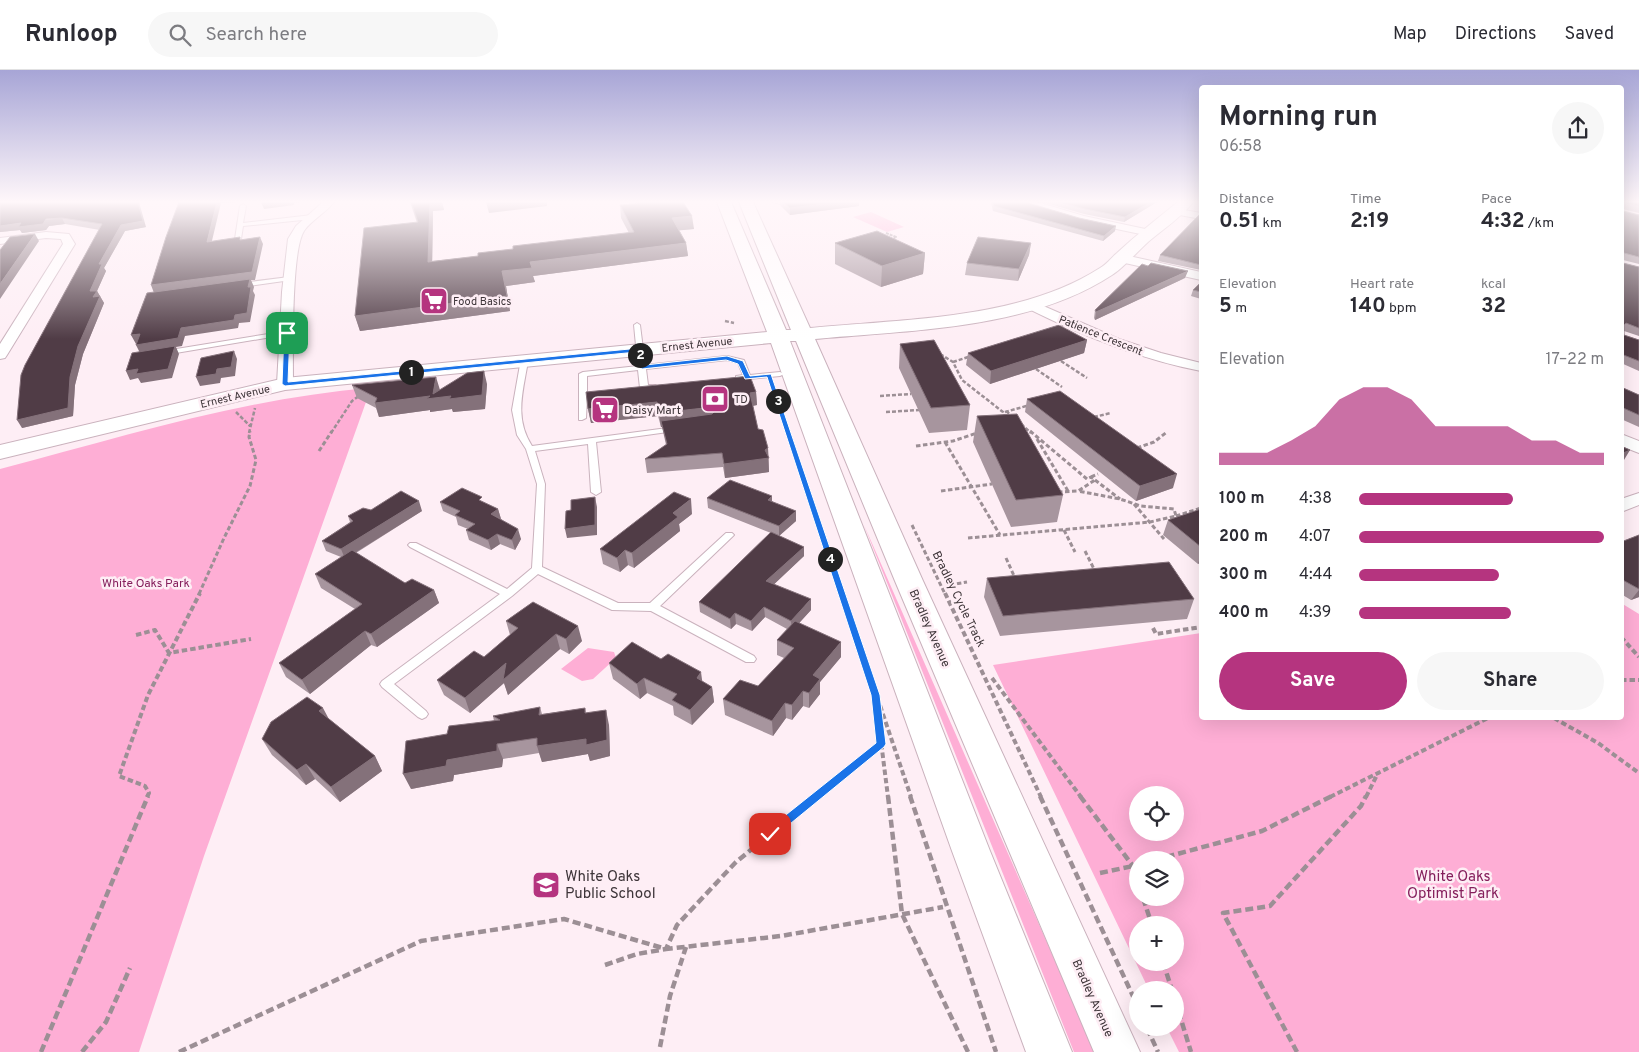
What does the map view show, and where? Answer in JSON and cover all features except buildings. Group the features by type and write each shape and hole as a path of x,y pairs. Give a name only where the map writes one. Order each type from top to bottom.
{"main road":[{"name":"Bradley Avenue","path":"745,248 787,348 971,852 1049,1052"},
{"name":"Bradley Avenue","path":"759,248 787,348 909,581 1117,1052"},
{"name":"Ernest Avenue","path":"0,452 285,384 524,361 641,358 787,348 1005,312 1055,298 1080,288 1116,265 1120,258 1132,248"}],"street":[{"path":"0,355 67,248"},
{"path":"285,384 289,279 293,248"},
{"path":"1120,258 1199,276"},
{"name":"Patience Crescent","path":"1032,305 1076,328 1130,350 1199,367"},
{"path":"1624,440 1639,448"},
{"path":"1624,505 1639,499"}],"lane":[{"path":"236,286 289,279"},
{"path":"637,325 644,388"},
{"path":"159,354 287,333"},
{"path":"731,379 769,375 787,348"},
{"path":"582,418 583,374 641,358 732,358 741,362 748,378"},
{"path":"422,714 386,684 508,594 537,569 541,484 530,449 521,434 516,410 524,361"},
{"path":"636,389 664,386"},
{"path":"583,395 600,393"},
{"path":"530,449 681,428"},
{"path":"592,441 596,492"},
{"path":"653,607 729,535"},
{"path":"413,544 508,594"},
{"path":"537,569 616,607 653,607 750,659"}],"path":[{"path":"933,350 953,362 962,380 1016,419 1087,478 1090,477 1120,499"},
{"path":"953,362 980,354"},
{"path":"1061,361 1087,378"},
{"path":"1036,369 1062,387"},
{"path":"769,375 996,1052"},
{"path":"955,381 962,380"},
{"path":"319,451 352,401 366,390"},
{"path":"880,396 911,394"},
{"path":"41,1052 149,794 145,786 119,776 148,695 201,591 224,538 250,486 256,460 249,437 250,426 257,403"},
{"path":"1004,412 1031,404"},
{"path":"233,409 250,426"},
{"path":"886,412 918,410"},
{"path":"1004,412 1006,424"},
{"path":"1088,418 1111,413"},
{"path":"1011,422 1016,419"},
{"path":"916,446 945,442 980,432"},
{"path":"1136,448 1154,442 1167,432"},
{"path":"1036,436 1068,491"},
{"path":"945,442 1000,535"},
{"path":"1090,477 1098,474"},
{"path":"1078,491 1094,480"},
{"path":"941,491 992,484"},
{"path":"1054,492 1078,491 1120,499 1141,506 1174,509 1176,516"},
{"path":"1134,504 1164,540"},
{"path":"968,538 1150,522 1199,509"},
{"name":"Bradley Cycle Track","path":"909,519 986,679 1129,988"},
{"path":"1064,530 1075,552"},
{"path":"1085,551 1097,575"},
{"path":"1006,558 1018,584"},
{"path":"950,585 967,582"},
{"path":"1153,628 1156,634 1199,627"},
{"path":"136,635 155,630 169,653"},
{"path":"169,653 251,639"},
{"path":"1624,640 1639,657"},
{"path":"992,678 1129,857"},
{"path":"1624,680 1639,680"},
{"path":"876,695 902,914 968,1052"},
{"path":"1184,852 1262,831 1484,720"},
{"path":"1558,720 1578,730 1625,761 1639,773"},
{"path":"666,949 677,925 736,862 881,744"},
{"path":"1297,1052 1223,913 1270,906 1361,806 1378,773"},
{"path":"1100,873 1129,866"},
{"path":"605,965 637,954 666,949 781,936 944,907"},
{"path":"180,1052 421,941 564,920 666,949"},
{"path":"660,1047 670,996 686,947"},
{"path":"82,1052 106,1022 130,968"},
{"path":"1184,1029 1191,1052"},
{"path":"1151,1036 1158,1052"}],"green space":[{"name":"White Oaks Park","path":"371,388 204,856 139,1052 0,1052 0,469 184,420 277,400"},
{"path":"864,525 1095,1052 1074,1052"},
{"name":"White Oaks Optimist Park","path":"1624,605 1639,614 1639,1052 1179,1052 1171,1036 1184,1036 1184,981 1145,981 1140,971 1184,971 1184,916 1129,916 1129,948 993,665 1199,633 1199,720 1624,720"},
{"path":"588,648 614,652 616,658 593,679 582,681 561,669"}],"place":[{"name":"Food Basics","path":"434,301"},
{"name":"TD","path":"715,399"},
{"name":"Daisy Mart","path":"605,410"},
{"name":"White Oaks Public School","path":"546,885"}],"route":[{"path":"287,333 285,384 640,350 642,367 732,358 741,362 748,378 769,375 876,695 881,744 770,834"}]}
